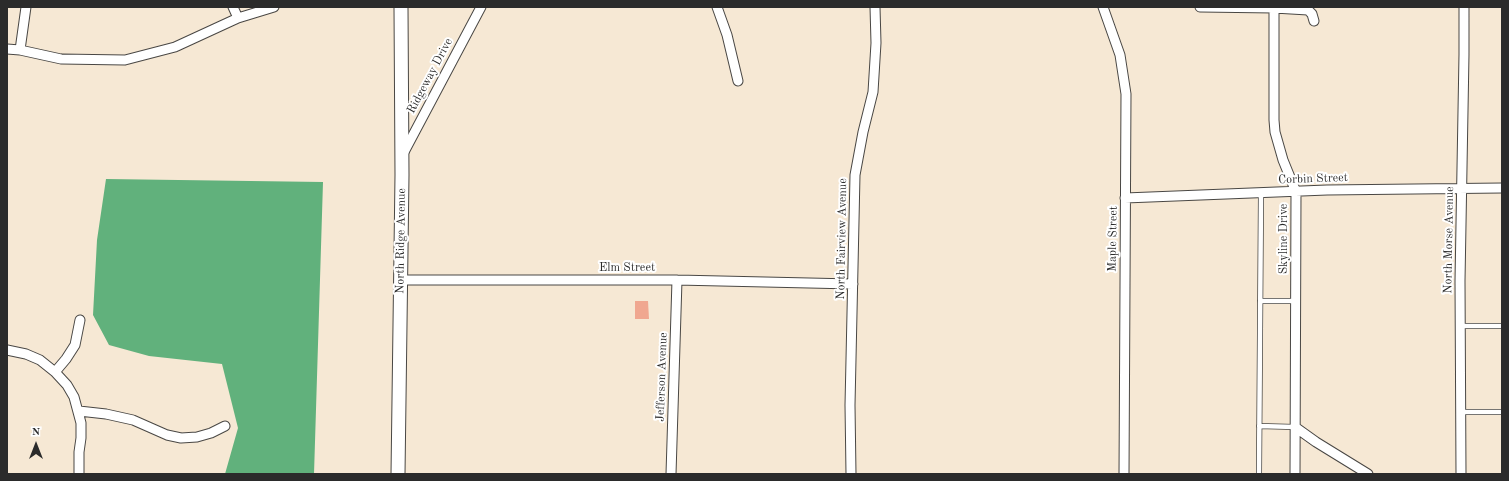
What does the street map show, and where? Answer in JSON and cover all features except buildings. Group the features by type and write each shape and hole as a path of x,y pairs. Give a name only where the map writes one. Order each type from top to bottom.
{"street":[{"path":"20,50 26,7"},
{"path":"233,7 238,18"},
{"path":"7,50 20,50 61,59 125,60 175,47 238,18 274,7"},
{"name":"North Ridge Avenue","path":"398,474 401,7"},
{"name":"Ridgeway Drive","path":"401,157 481,7"},
{"path":"717,7 727,35 738,81"},
{"name":"North Fairview Avenue","path":"851,474 850,405 856,164 873,92 876,43 874,7"},
{"name":"Maple Street","path":"1103,7 1120,55 1125,88 1124,474"},
{"path":"1200,7 1308,10 1312,14 1314,21"},
{"name":"North Morse Avenue","path":"1461,474 1460,326 1464,7"},
{"name":"Skyline Drive","path":"1274,8 1275,132 1282,160 1296,192 1295,474"},
{"name":"Corbin Street","path":"1125,198 1327,190 1502,188"},
{"name":"Elm Street","path":"400,280 677,280 853,284"},
{"name":"Jefferson Avenue","path":"670,474 677,280"},
{"path":"55,372 66,359 75,344 80,320"},
{"path":"7,350 26,354 40,360 55,372 67,385 79,412 81,438 79,452 79,474"},
{"path":"79,412 106,414 133,420 167,436 181,438 197,437 211,433 225,426"},
{"path":"1295,426 1316,442 1368,474"}],"lane":[{"path":"1259,474 1261,193"},
{"path":"1260,301 1296,302"},
{"path":"1460,326 1502,326"},
{"path":"1461,412 1502,412"},
{"path":"1259,426 1295,426"}],"green space":[{"path":"106,179 323,182 314,474 225,474 238,428 222,364 149,356 109,345 93,315 97,240"}]}
